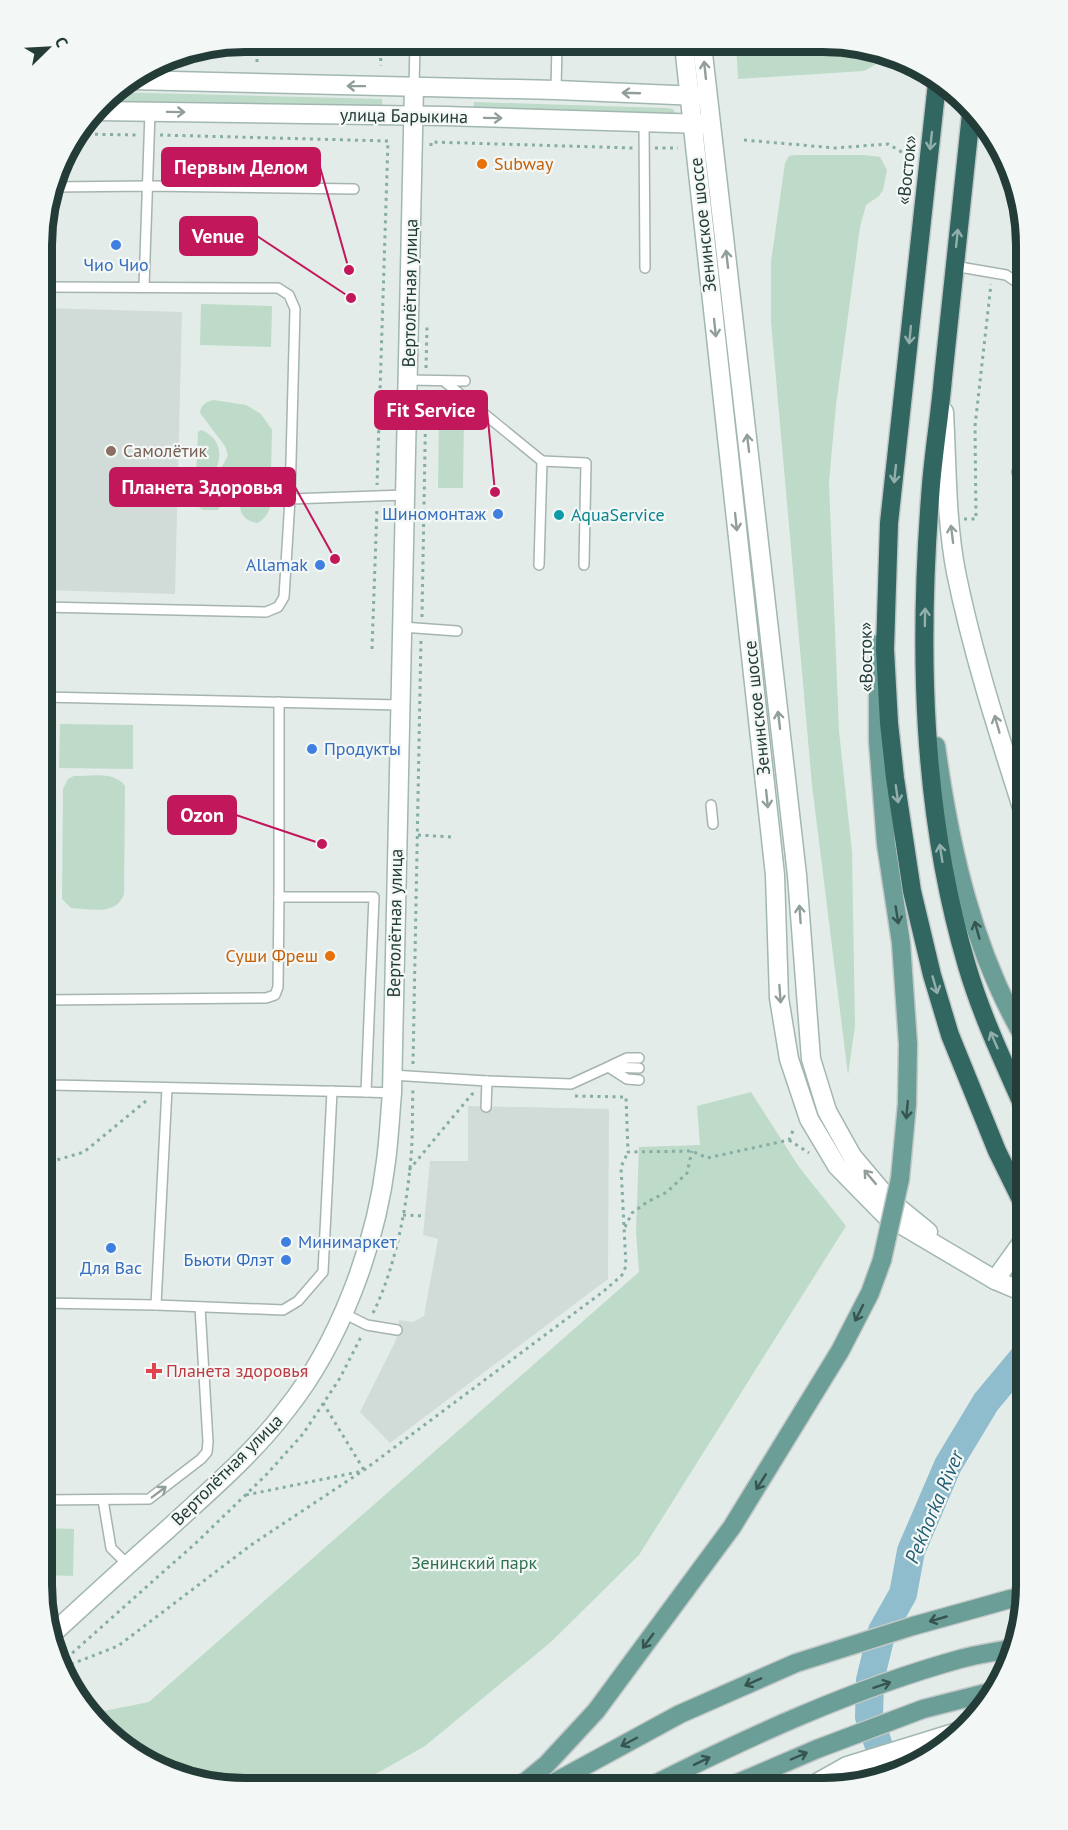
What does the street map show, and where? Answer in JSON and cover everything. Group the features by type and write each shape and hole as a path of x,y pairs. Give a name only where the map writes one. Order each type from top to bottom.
{"highway":[{"name":"«Восток»","path":"936,90 889,522 885,649 889,723 912,891 932,975 950,1035 997,1151 1015,1188"},
{"path":"970,121 931,484 924,661 926,732 934,808 945,875 967,966 986,1020 1015,1088"}],"main road":[{"name":"Зенинское шоссе","path":"685,52 775,875 779,998 789,1059 809,1119 837,1166 885,1215 995,1280"},
{"path":"703,52 797,876 811,1059 827,1112 852,1156 890,1201 995,1280 1015,1288"},
{"name":"улица Барыкина","path":"145,80 708,96"},
{"name":"Вертолётная улица","path":"58,1629 223,1479 262,1440 287,1409 330,1342 362,1265 376,1212 386,1161 392,1084 414,87"},
{"name":"улица Барыкина","path":"107,111 414,116 711,125"},
{"path":"943,380 949,510 956,570 971,634 1016,785"},
{"path":"530,1778 546,1765 596,1711 732,1527 840,1352 870,1293 882,1260 900,1179 908,1104 908,1044 901,943 886,844 878,741 877,658 889,522"},
{"path":"924,661 943,795 961,877 985,958 1015,1023"},
{"path":"995,1280 1015,1252"},
{"path":"563,1778 681,1714 796,1663 913,1626 1010,1600"},
{"path":"668,1778 756,1735 864,1691 961,1659 1004,1650"},
{"path":"749,1778 817,1749 923,1710 981,1694"},
{"path":"826,1778 847,1766 942,1737"}],"lane":[{"path":"414,87 415,52"},
{"path":"556,90 557,52"},
{"path":"144,287 150,112"},
{"path":"644,122 645,268"},
{"path":"62,187 354,189"},
{"path":"954,266 1006,274 1016,281"},
{"path":"52,286 278,288 289,295 295,309 290,499 284,597 278,607 266,612 52,608"},
{"path":"408,380 465,381"},
{"path":"444,381 542,461 586,463 584,566"},
{"path":"539,566 542,461"},
{"path":"290,499 405,495"},
{"path":"402,627 457,631"},
{"path":"52,697 400,705"},
{"path":"52,1000 266,998 275,995 278,987 279,702"},
{"path":"711,805 712,824"},
{"path":"279,897 396,896"},
{"path":"366,1092 374,897"},
{"path":"52,1085 366,1092 392,1084 486,1081 571,1084 608,1067 639,1063"},
{"path":"608,1067 627,1079 639,1080"},
{"path":"486,1081 486,1107"},
{"path":"156,1305 167,1088"},
{"path":"52,1303 283,1310 298,1302 323,1272 332,1091"},
{"path":"52,1500 149,1499 207,1452 200,1307"},
{"path":"343,1313 367,1325 398,1330"},
{"path":"104,1500 111,1548 128,1565"}],"path":[{"path":"256,52 256,62"},
{"path":"380,52 381,66"},
{"path":"88,134 388,141 372,649"},
{"path":"744,140 835,148 888,144 905,154 927,180"},
{"path":"431,142 679,148"},
{"path":"976,519 975,426 993,272"},
{"path":"418,835 452,837"},
{"path":"409,1170 472,1094 486,1094"},
{"path":"70,1665 118,1646 251,1545 364,1470 604,1291 622,1275 626,1266 621,1167 628,1152 626,1097 568,1096"},
{"path":"52,1161 84,1152 145,1100 166,1101"},
{"path":"789,1140 794,1128"},
{"path":"628,1152 692,1151 707,1158 789,1140 809,1153"},
{"path":"624,1229 632,1213 667,1192 687,1173 692,1151"},
{"path":"402,1215 425,1216"},
{"path":"323,1403 364,1470"},
{"path":"245,1495 364,1470"}],"shaded area":[{"name":"Самолётик","path":"52,308 182,312 175,594 52,590"},
{"path":"468,1106 609,1109 608,1279 390,1443 360,1412 396,1340 399,1320 413,1322 424,1316 438,1239 423,1235 430,1161 468,1161"}],"green space":[{"path":"736,52 823,52 848,54 881,62 864,71 738,79"},
{"path":"128,92 382,99 382,107 117,101"},
{"path":"474,102 666,108 673,109 676,114 473,110"},
{"path":"789,156 880,157 887,170 883,190 879,196 866,205 860,227 836,405 829,482 839,731 852,852 855,1026 848,1075 812,785 771,322 771,262 785,163"},
{"path":"201,304 272,306 271,347 200,345"},
{"path":"214,400 246,405 261,414 272,430 271,476 266,483 253,484 246,491 234,497 222,490 218,481 228,455 225,446 200,413 204,404"},
{"path":"439,415 464,415 463,488 438,488"},
{"path":"201,430 214,439 219,450 216,470 212,477 203,479 196,475 198,432"},
{"path":"204,483 208,491 218,500 220,507 218,510 203,510 197,506 195,498 197,484"},
{"path":"263,488 268,489 270,508 266,516 258,523 247,519 242,514 240,503 253,492"},
{"path":"60,724 133,725 133,769 59,768"},
{"path":"74,776 109,776 121,781 125,786 124,894 115,906 102,910 71,908 62,899 63,789 68,779"},
{"name":"Зенинский парк","path":"751,1092 799,1167 846,1226 639,1555 552,1641 425,1746 369,1778 245,1778 195,1771 149,1752 109,1721 102,1713 104,1711 149,1702 639,1272 636,1232 639,1147 700,1145 697,1106"},
{"path":"52,1528 74,1529 73,1576 52,1575"}],"waterway":[{"name":"Pekhorka River","path":"886,1767 869,1717 870,1680 882,1631 903,1594 911,1551 948,1465 986,1402 1015,1367"}],"place":[{"name":"Subway","path":"482,164"},
{"name":"Чио Чио","path":"116,245"},
{"name":"Первым Делом","path":"349,270"},
{"name":"Venue","path":"351,298"},
{"name":"Самолётик","path":"111,451"},
{"name":"Fit Service","path":"495,492"},
{"name":"Шиномонтаж","path":"498,514"},
{"name":"AquaService","path":"559,515"},
{"name":"Планета Здоровья","path":"335,559"},
{"name":"Allamak","path":"320,565"},
{"name":"Продукты","path":"312,749"},
{"name":"Ozon","path":"322,844"},
{"name":"Суши Фреш","path":"330,956"},
{"name":"Минимаркет","path":"286,1242"},
{"name":"Для Вас","path":"111,1248"},
{"name":"Бьюти Флэт","path":"286,1260"},
{"name":"Планета здоровья","path":"154,1371"}]}
